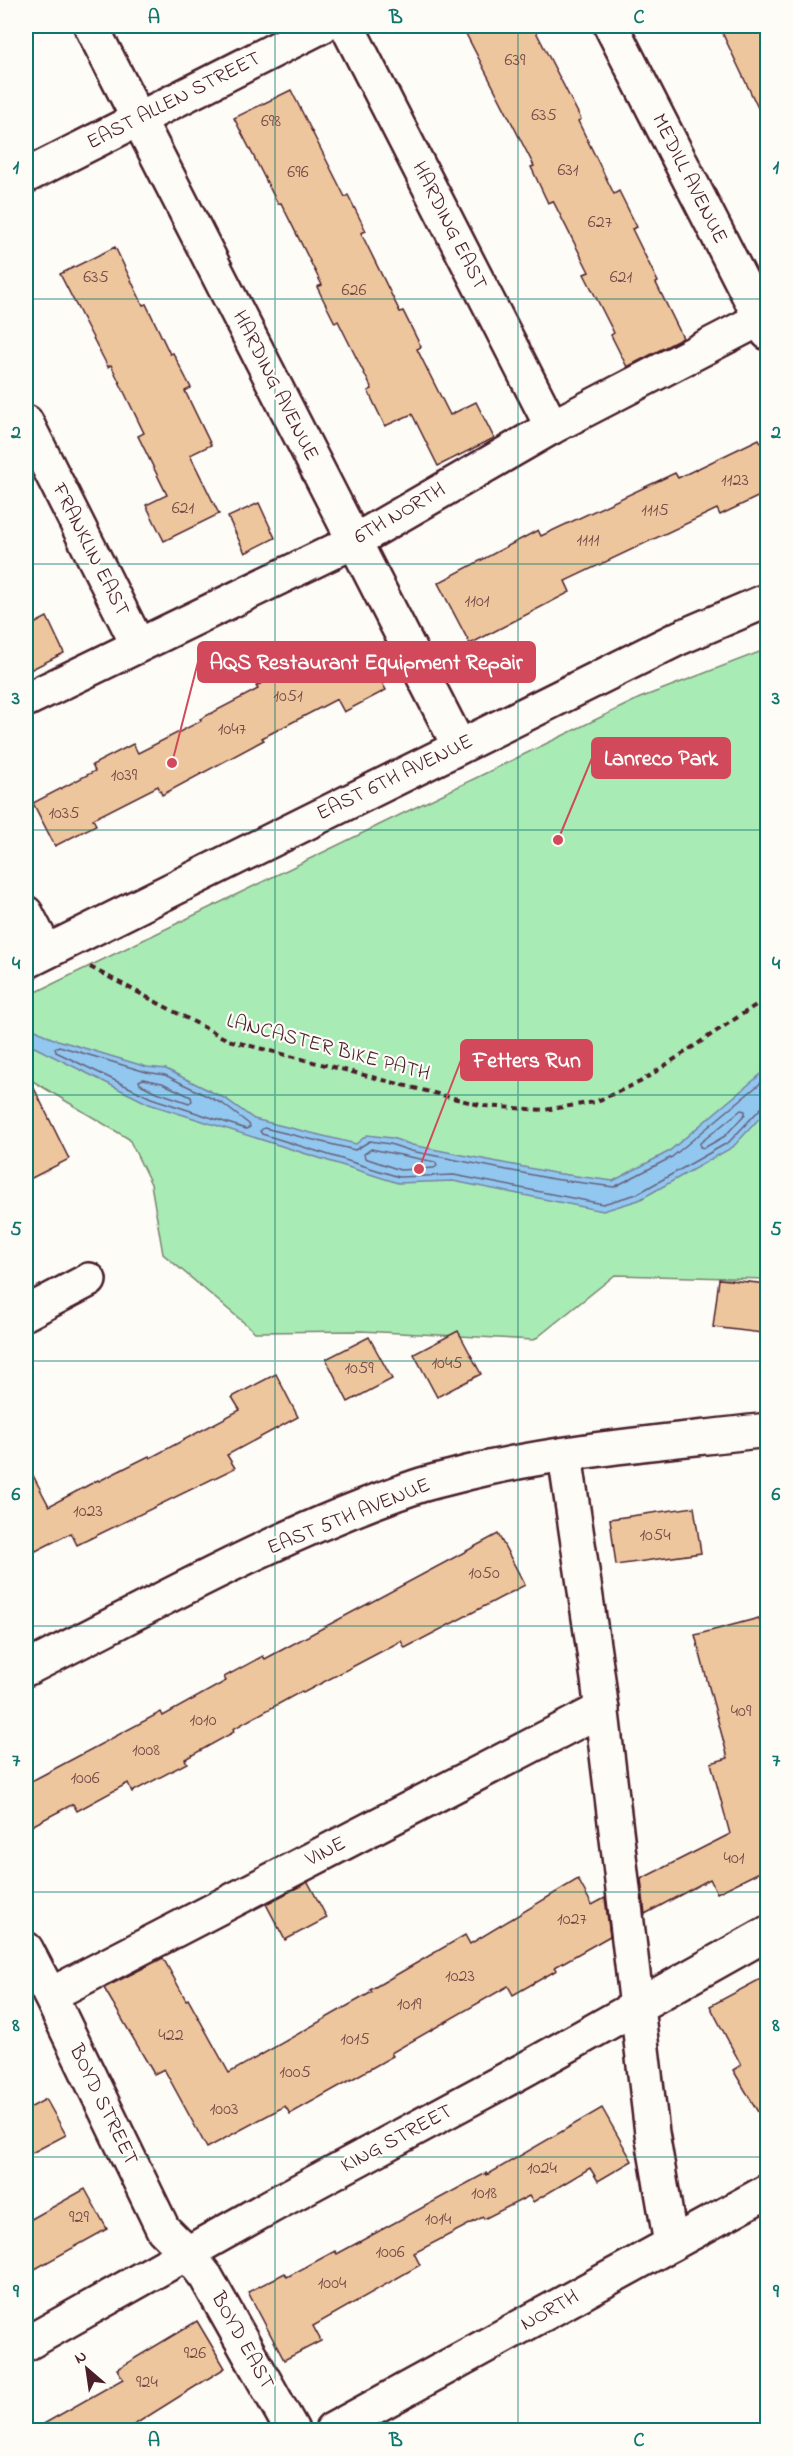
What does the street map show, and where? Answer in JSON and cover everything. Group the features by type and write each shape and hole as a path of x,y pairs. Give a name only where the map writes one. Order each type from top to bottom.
{"street":[{"name":"HARDING AVENUE","path":"91,26 459,746"},
{"name":"EAST ALLEN STREET","path":"26,176 322,26"},
{"name":"HARDING EAST","path":"347,26 552,427"},
{"name":"MEDILL AVENUE","path":"611,26 765,322"},
{"name":"6TH NORTH","path":"26,700 354,541 552,427 765,322"},
{"name":"FRANKLIN EAST","path":"26,422 138,645"},
{"name":"EAST 6TH AVENUE","path":"35,956 679,638 768,600"},
{"path":"26,913 35,956"},
{"path":"26,1313 89,1280"},
{"name":"EAST 5TH AVENUE","path":"26,1669 210,1575 333,1518 417,1486 503,1465 565,1455 768,1431"},
{"path":"565,1455 602,1709 652,2133 671,2244"},
{"name":"VINE","path":"50,1995 602,1709"},
{"name":"KING STREET","path":"26,2344 273,2205 412,2132 768,1933"},
{"name":"BOYD STREET","path":"26,1949 163,2229 188,2254"},
{"name":"NORTH","path":"332,2430 768,2191"},
{"name":"BOYD EAST","path":"188,2254 206,2277 292,2430"}],"path":[{"name":"LANCASTER BIKE PATH","path":"81,963 228,1040 484,1106 543,1110 595,1102 640,1082 768,996"}],"green space":[{"path":"767,649 767,1279 615,1275 534,1340 361,1331 255,1332 163,1254 151,1184 129,1139 26,1077 26,997 640,698"}],"water":[{"path":"26,1025 51,1038 147,1067 166,1069 226,1099 254,1119 356,1144 367,1135 392,1138 412,1145 554,1173 613,1181 668,1152 767,1069 767,1110 733,1147 639,1200 603,1211 453,1181 398,1183 149,1104 26,1043"}],"building":[{"path":"462,26 533,26 581,119 578,121 614,194 619,191 637,227 632,229 683,338 627,367 611,335 614,333 584,274 589,272 553,201 548,203 531,167 534,166"},
{"path":"719,26 768,26 768,129"},
{"path":"291,90 345,197 348,195 366,231 361,233 400,312 403,311 421,347 417,349 450,415 476,402 494,438 438,466 412,414 385,426 368,391 372,389 338,321 335,323 317,287 322,285 281,203 278,204 234,118"},
{"path":"115,247 143,305 146,304 170,354 173,353 191,388 185,391 211,445 190,455 219,514 164,541 146,505 167,495 138,436 144,433 111,365 108,367 60,274"},
{"path":"759,439 768,456 768,492 720,515 717,509 565,581 570,592 470,644 438,583 538,530 541,536 675,473 678,478"},
{"path":"259,503 275,538 245,553 228,517"},
{"path":"47,617 64,653 26,672 26,628"},
{"path":"363,647 386,690 344,712 337,699 262,738 264,740 162,795 158,786 93,819 96,825 55,846 33,803 95,771 92,765 133,744 138,753 201,721 200,719 258,689 256,686 298,665 304,677"},
{"path":"26,1072 69,1159 26,1181"},
{"path":"719,1279 768,1284 762,1333 713,1327"},
{"path":"458,1331 481,1374 437,1397 414,1354"},
{"path":"369,1337 392,1379 348,1402 326,1359"},
{"path":"276,1374 298,1417 227,1455 235,1468 77,1545 71,1533 26,1556 26,1462 49,1506 98,1480 149,1456 150,1458 240,1410 232,1397"},
{"path":"694,1507 701,1553 616,1565 610,1519"},
{"path":"498,1534 525,1585 405,1648 401,1641 303,1693 302,1691 233,1729 234,1732 185,1759 187,1763 132,1792 128,1783 77,1811 73,1804 26,1829 26,1784 161,1712 163,1716 226,1681 224,1677 263,1656 265,1659"},
{"path":"759,1618 768,1650 768,1868 717,1893 710,1879 645,1914 641,1879 730,1834 711,1763 728,1758 695,1635"},
{"path":"578,1879 592,1905 605,1898 610,1936 555,1967 557,1970 513,1995 508,1986 391,2053 393,2056 290,2114 285,2106 207,2148 164,2069 154,2074 104,1988 163,1958 229,2073 372,1992 370,1990 465,1935 470,1944"},
{"path":"308,1882 327,1918 285,1940 266,1904"},
{"path":"768,1975 768,2129 733,2070 741,2065 710,2006"},
{"path":"46,2099 66,2135 26,2156 26,2110"},
{"path":"602,2108 632,2161 598,2181 590,2168 533,2202 529,2196 414,2253 420,2265 313,2326 321,2341 284,2360 248,2292 285,2273 287,2277 335,2251 337,2254 486,2173 487,2175"},
{"path":"85,2189 107,2229 26,2274 26,2222"},
{"path":"197,2321 225,2368 126,2430 33,2430 123,2379 117,2369"}],"place":[{"name":"AQS Restaurant Equipment Repair","path":"172,763"},
{"name":"Lanreco Park","path":"558,840"},
{"name":"Fetters Run","path":"419,1169"}]}
